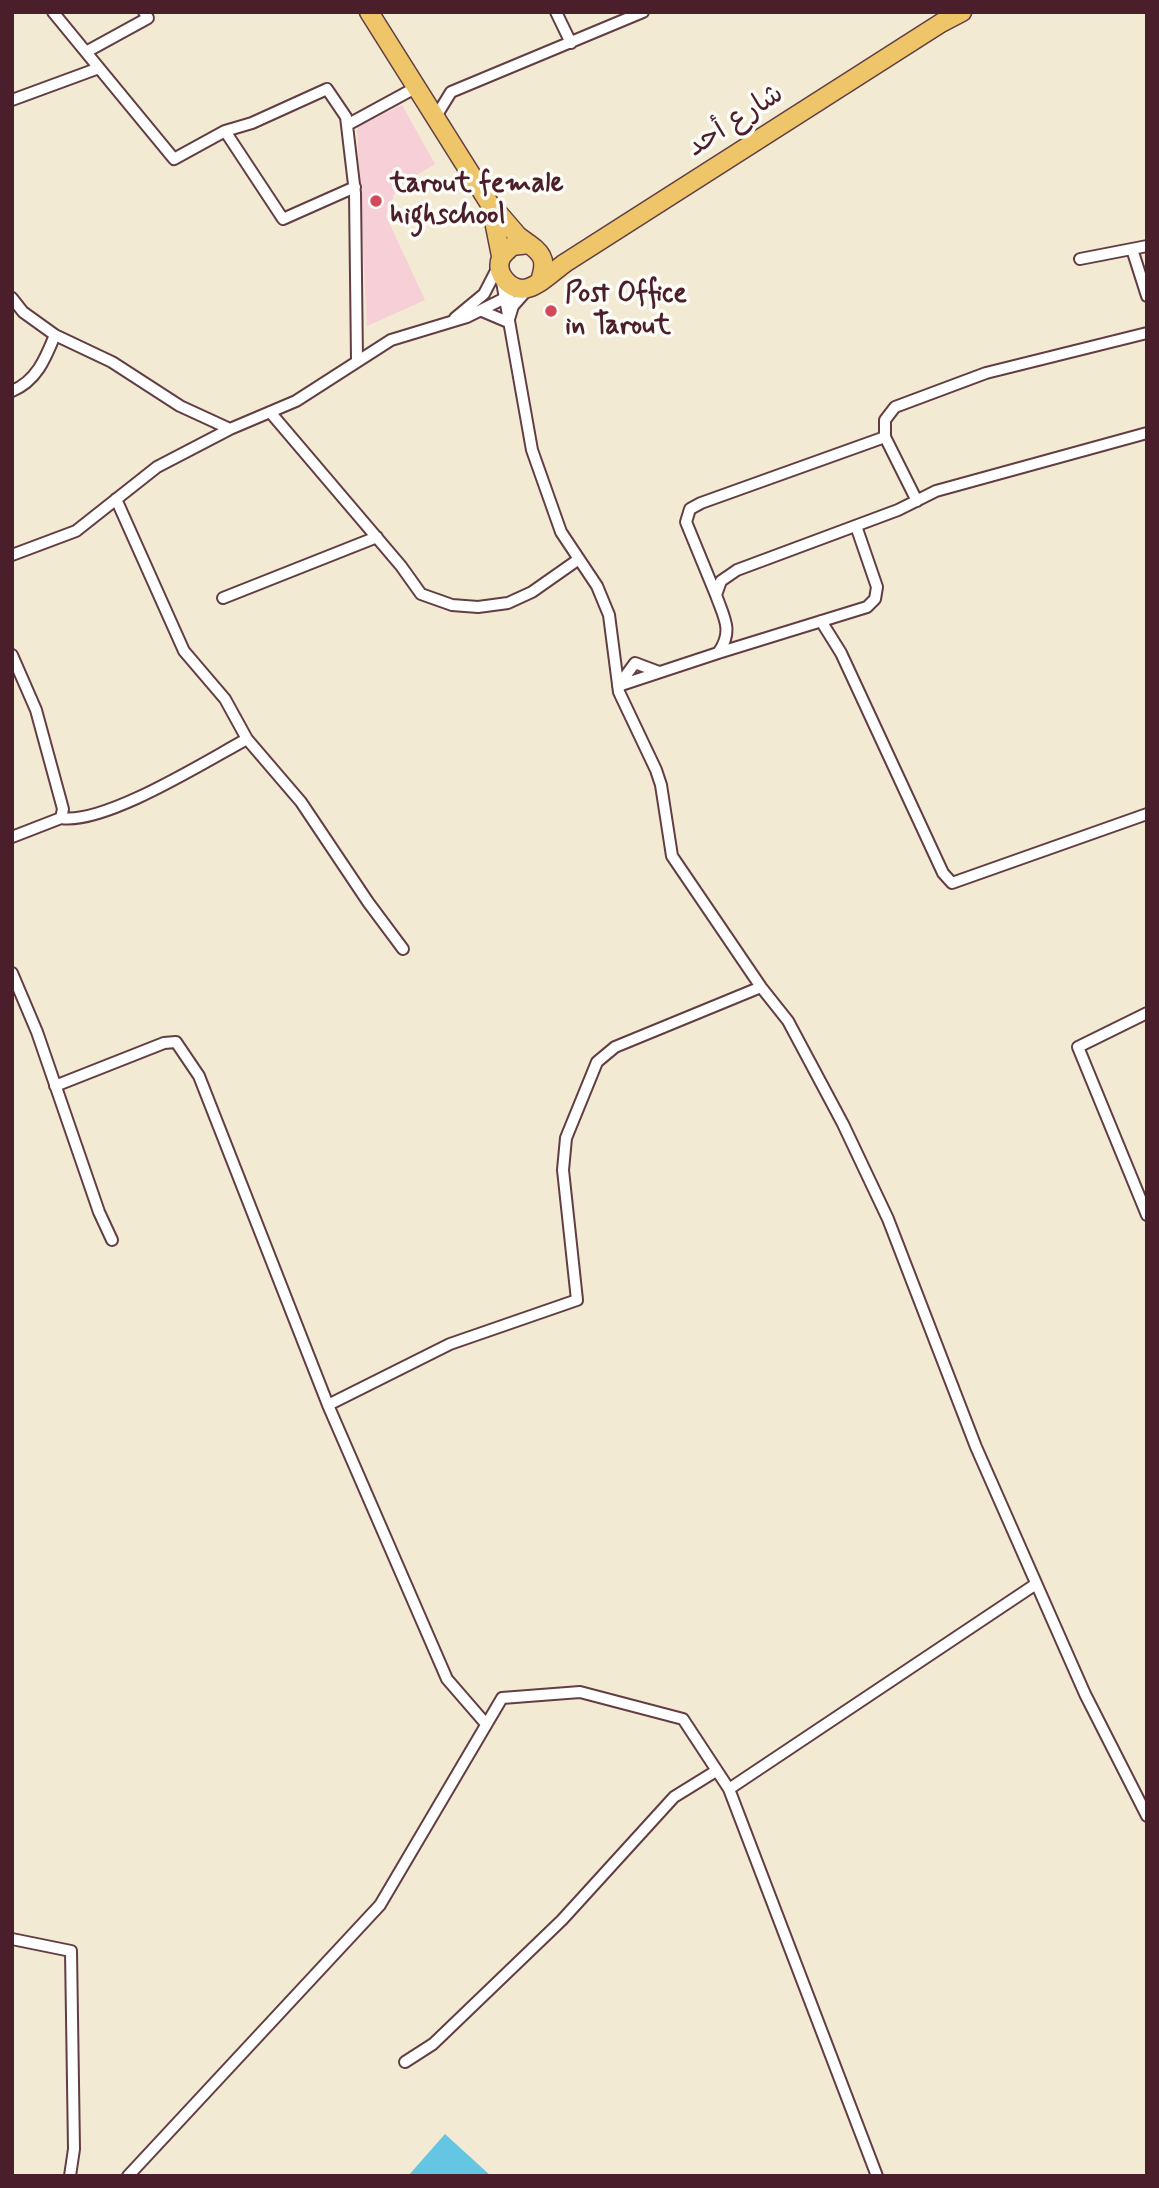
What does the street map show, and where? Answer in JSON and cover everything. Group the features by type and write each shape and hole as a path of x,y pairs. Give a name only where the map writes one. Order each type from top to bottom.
{"main road":[{"path":"369,12 491,206 517,236 535,248 545,265 529,286 509,285 501,266 491,206"},
{"name":"شارع أحد","path":"529,286 962,12"},
{"path":"501,266 512,246 556,252 597,243"}],"street":[{"path":"53,12 174,159 225,131 252,123 327,89 346,117 355,187 357,360"},
{"path":"86,52 148,18 144,12"},
{"path":"556,12 571,43"},
{"path":"435,118 452,92 643,12"},
{"path":"12,100 99,68"},
{"path":"347,125 415,88"},
{"path":"225,131 283,219 355,187"},
{"path":"1080,259 1147,246"},
{"path":"1132,249 1147,296"},
{"path":"451,320 484,294 501,266"},
{"path":"501,266 504,300 532,450 561,532 597,586 609,615 619,692 661,785 672,856 788,1021 843,1124 888,1219 976,1447 1036,1584 1085,1694 1147,1816"},
{"path":"12,555 76,530 157,467 230,429 296,401 391,340 482,311 529,286"},
{"path":"508,322 513,306 529,286"},
{"path":"12,298 23,312 55,335 112,362 180,406 230,429"},
{"path":"482,311 508,322"},
{"path":"917,501 888,438 886,420 895,407 986,373 1147,333"},
{"path":"12,391 41,368 55,335"},
{"path":"270,412 377,537 421,594 452,606 478,607 508,603 532,592 579,559"},
{"path":"716,595 721,581 737,570 856,526 936,491 1147,433"},
{"path":"718,653 727,640 727,625 686,522 690,509 888,438"},
{"path":"116,499 184,651 225,699 247,739 302,802 368,902 403,949"},
{"path":"618,685 867,607 874,599 877,587 856,526"},
{"path":"223,598 377,537"},
{"path":"821,621 841,653 943,873 952,883 1147,814"},
{"path":"12,654 36,710 63,809 61,818"},
{"path":"12,837 61,818 71,820 121,807 247,739"},
{"path":"12,973 37,1032 99,1212 112,1240"},
{"path":"328,1405 450,1344 577,1300 563,1170 566,1138 597,1062 615,1047 761,986"},
{"path":"1147,1013 1078,1047 1147,1215"},
{"path":"55,1086 164,1043 176,1042 200,1076 328,1405 447,1679 486,1724"},
{"path":"729,1789 1036,1584"},
{"path":"128,2176 380,1905 502,1698 580,1692 683,1719 729,1789 877,2176"},
{"path":"405,2062 433,2044 562,1920 674,1797 716,1771"},
{"path":"12,1939 71,1951 74,2149 70,2176"}],"shaded area":[{"name":"tarout female highschool","path":"402,105 435,164 397,187 386,216 425,300 367,326 357,127"}],"water":[{"path":"445,2134 491,2176 408,2176"}],"place":[{"name":"tarout female highschool","path":"376,201"},
{"name":"Post Office in Tarout","path":"551,311"}]}
